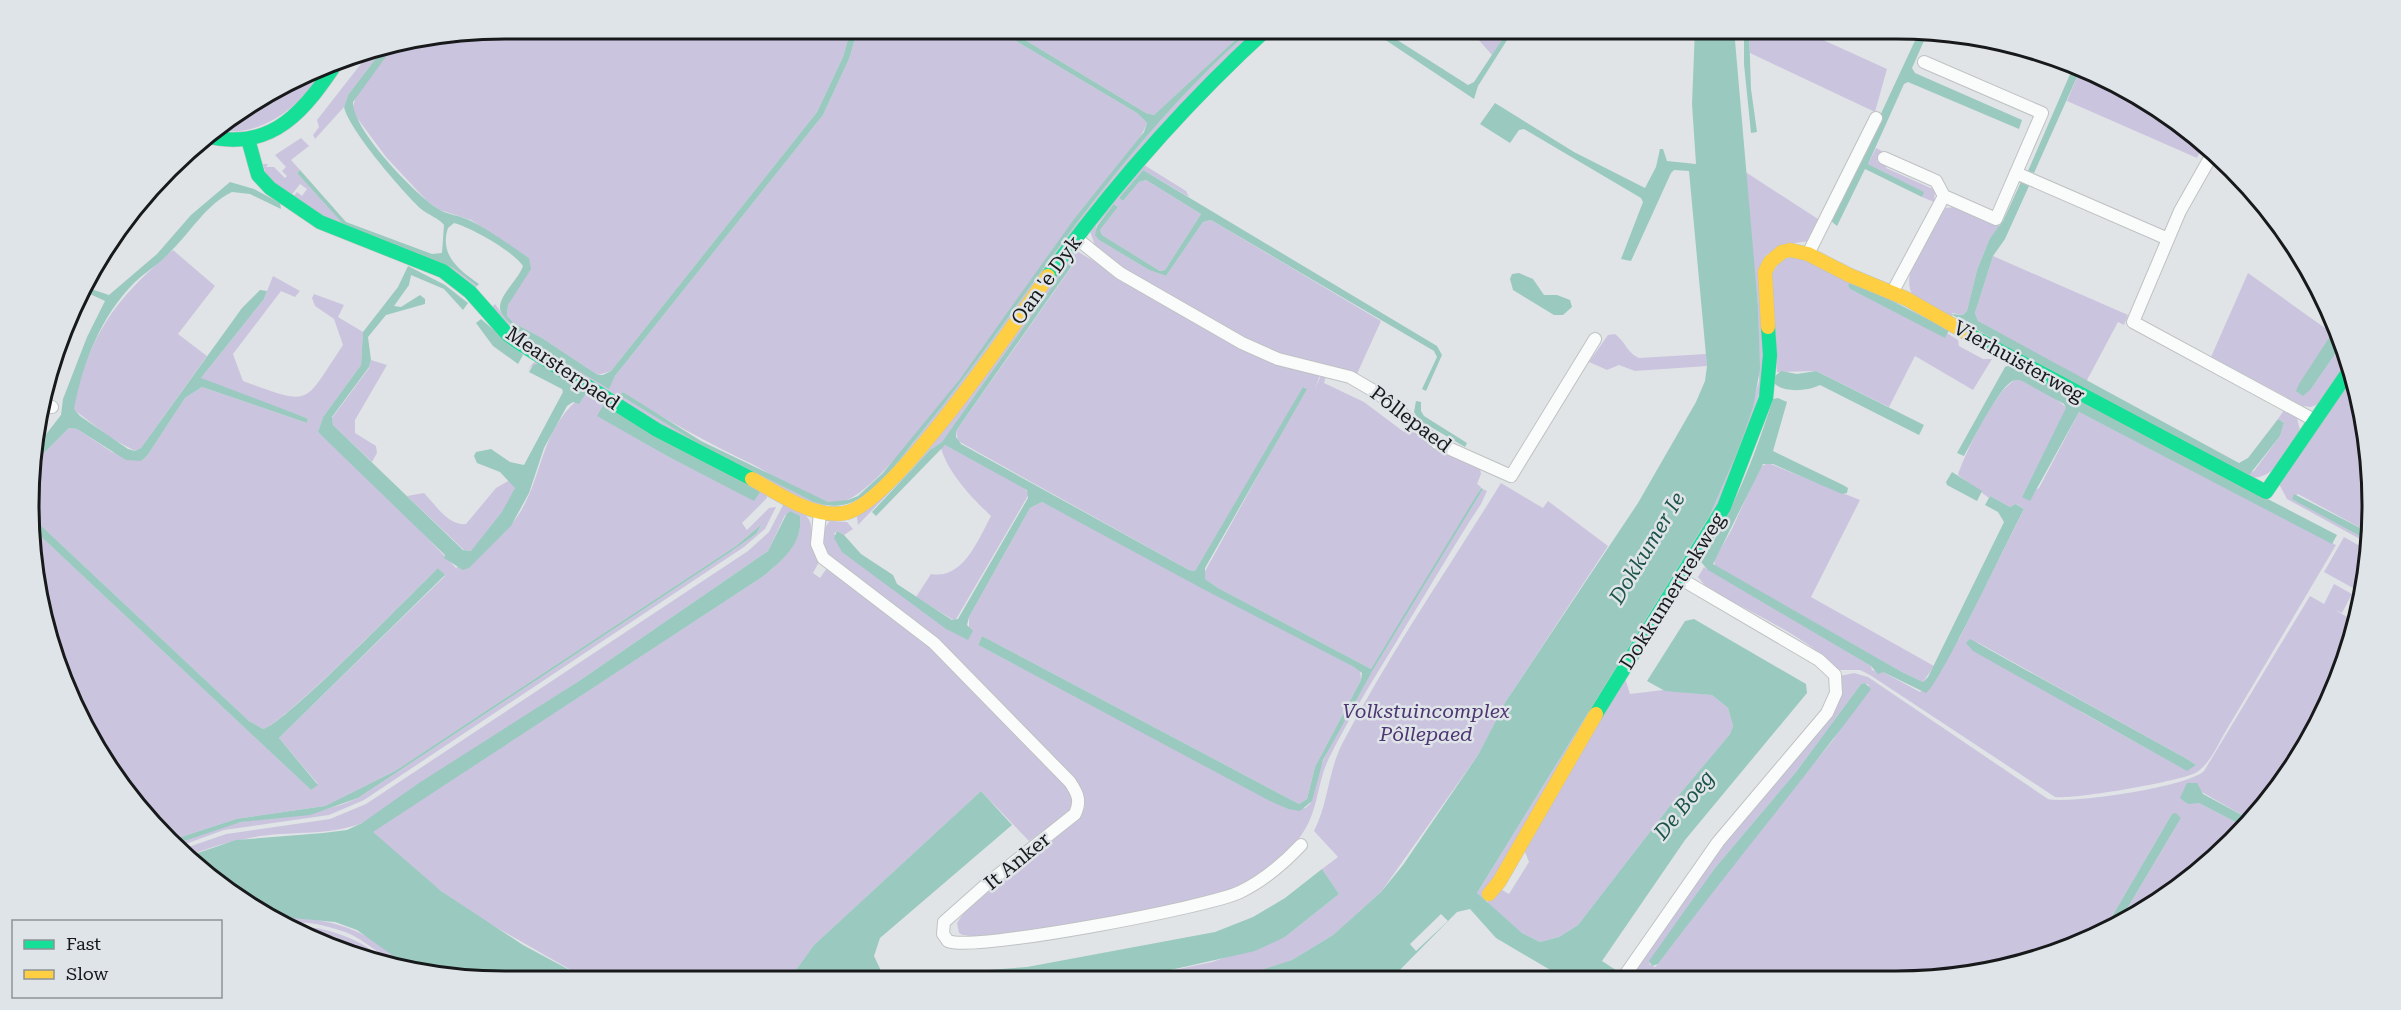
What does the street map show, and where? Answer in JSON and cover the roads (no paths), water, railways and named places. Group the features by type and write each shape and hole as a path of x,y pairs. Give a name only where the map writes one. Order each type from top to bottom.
{"street":[{"name":"Oan 'e Dyk","path":"820,512 847,514 859,509 895,477 966,391 1076,238 1175,118 1216,75 1255,39"},
{"path":"1884,158 1936,181 1944,196 1996,219 2042,113 1924,62"},
{"path":"217,138 248,140 284,124 319,91 330,73"},
{"path":"1808,254 1876,118"},
{"name":"Mearsterpaed","path":"248,140 261,180 295,207 340,230 443,271 470,292 508,335 533,352 664,434 792,501 820,512"},
{"path":"2209,160 2168,239 2133,322 2316,421 2344,378"},
{"path":"2016,173 2168,239"},
{"path":"1892,293 1944,196"},
{"name":"Pôllepaed","path":"1076,238 1120,273 1242,343 1278,359 1350,377 1380,394 1437,443 1511,476 1595,339"},
{"name":"Vierhuisterweg","path":"1770,262 1782,252 1790,250 1808,254 1892,293 2266,492 2316,421"},
{"name":"Dokkumertrekweg","path":"1489,894 1499,882 1591,722 1724,507 1766,398 1770,355 1765,280 1770,262"},
{"name":"It Anker","path":"820,512 817,544 823,558 934,643 1070,783 1077,794 1079,804 1075,814 988,883 944,922 943,934 948,941 960,944 1029,936 1226,898 1257,882 1301,845"},
{"path":"1629,971 1718,842 1827,712 1836,693 1835,675 1828,667 1681,579"}],"water":[{"path":"848,39 855,39 849,59 823,115 615,376 609,389 546,351 513,326 503,315 501,301 523,266 502,247 454,223 448,228 446,246 449,254 464,273 479,284 477,286 453,268 343,224 297,173 300,170 346,222 432,254 442,253 444,225 421,209 390,175 366,145 344,107 348,95 377,57 388,54 353,102 355,114 362,128 386,160 427,200 449,214 478,225 529,258 531,269 508,305 507,316 514,323 542,338 598,375 603,375 611,371 817,112 843,57"},
{"path":"1013,39 1024,39 1146,113 1154,115 1236,39 1241,39 1186,93 1126,161 942,406 889,473 862,497 836,506 814,502 699,444 620,395 623,392 701,441 828,502 848,500 858,496 883,473 960,379 1074,219 1144,132 1147,123 1137,113"},
{"path":"1384,39 1396,39 1468,85 1474,82 1502,39 1508,39 1478,86 1474,99"},
{"path":"1695,39 1735,39 1758,306 1760,369 1753,407 1739,448 1710,515 1477,893 1522,933 1540,942 1559,937 1578,925 1673,802 1730,734 1733,726 1728,708 1712,695 1665,691 1647,681 1685,621 1694,619 1806,684 1807,693 1685,840 1602,961 1617,971 1552,971 1496,938 1470,909 1457,912 1399,971 1258,971 1292,960 1333,935 1381,892 1403,865 1478,755 1506,701 1638,503 1696,402 1705,381 1707,366 1689,171 1674,170 1671,173 1631,261 1621,259 1643,202 1641,198 1524,129 1519,130 1510,143 1480,124 1495,103 1574,152 1645,188 1656,167 1660,149 1663,149 1667,161 1696,164 1692,104"},
{"path":"1744,39 1749,39 1751,89 1757,132 1751,133 1744,64"},
{"path":"1915,40 1924,40 1912,68 1915,73 2022,120 2019,129 1908,82 1904,84 1868,164 1924,192 1922,197 1865,169 1837,226 1831,221"},
{"path":"2071,73 2078,76 2034,173 2028,171"},
{"path":"1143,170 1437,346 1442,355 1426,391 1422,389 1437,357 1434,351 1211,220 1203,222 1166,276 1149,270 1099,240 1095,235 1097,226 1114,204 1118,207 1100,230 1102,235 1160,271 1165,270 1201,214 1146,180 1139,182 1123,201 1119,198"},
{"path":"230,182 254,189 280,203 281,209 250,194 232,192 207,210 169,254 135,282 112,310 88,357 74,409 80,416 128,449 135,451 141,448 242,308 260,290 267,291 264,299 201,378 304,417 308,419 307,423 202,387 185,398 147,456 141,461 126,460 77,429 69,428 42,455 44,437 61,415 63,399 87,337 105,301 90,294 89,296 92,289 109,295 157,254 191,215"},
{"path":"2021,182 2029,186 2005,239 1993,256 1975,313 1978,321 2239,463 2248,458 2278,419 2284,423 2280,436 2250,474 2245,475 2040,367 1951,314 1963,315 1967,311 1977,270 1990,238 2003,221"},
{"path":"1072,259 1075,261 956,431 956,437 961,444 1189,570 1195,571 1303,387 1307,389 1205,568 1205,579 1218,588 1371,669 1481,488 1483,489 1373,670 1323,760 1312,801 1300,811 1288,809 1270,801 978,645 982,636 1299,804 1307,799 1315,767 1361,680 1362,673 1354,667 1042,502 1030,508 969,617 967,625 973,631 968,640 946,629 842,552 834,538 837,531 844,535 861,554 893,575 897,584 952,620 958,619 1028,498 1027,490 945,445 876,516 872,512 930,450 942,442"},
{"path":"408,266 445,285 468,303 463,310 444,289 411,275 409,285 394,306 401,307 420,295 425,299 425,304 386,315 368,337 371,360 369,367 332,417 333,425 463,550 471,551 502,512 515,488 500,472 477,463 474,456 476,452 491,449 510,462 524,465 563,392 562,389 529,372 533,365 540,363 586,393 579,404 573,402 567,406 544,448 529,493 511,526 469,568 463,570 444,558 445,555 318,432 323,417 361,365 363,332 398,287"},
{"path":"1519,273 1533,279 1544,295 1557,295 1570,300 1572,307 1563,315 1554,315 1513,290 1510,279 1512,274"},
{"path":"1850,282 1869,289 1949,330 1945,338 1850,289 1848,286"},
{"path":"481,319 523,355 518,364 493,346 476,323"},
{"path":"2330,336 2336,353 2311,389 2303,396 2296,391"},
{"path":"2010,365 2337,535 2332,544 2079,412 2030,501 2022,497 2066,408 2064,404 2022,381 2013,381 1993,405 1964,456 1957,453 2005,367"},
{"path":"1781,371 1797,374 1816,371 1924,425 1919,435 1820,385 1810,389 1784,389 1775,384 1774,377"},
{"path":"1778,398 1787,402 1773,451 1843,485 1848,488 1847,493 1842,494 1773,464 1763,464 1713,564 1923,682 1928,677 2004,522 1998,512 1985,505 1990,496 2010,507 2016,504 2024,509 1959,639 1926,693 1883,672 1878,674 1871,666 1708,570 1701,562 1733,503 1751,462 1773,399"},
{"path":"1416,401 1421,402 1421,411 1424,416 1467,443 1465,447 1419,420 1414,412"},
{"path":"604,404 760,492 754,501 667,456 597,416"},
{"path":"1952,472 1982,491 1977,501 1947,485 1946,482"},
{"path":"2294,494 2361,528 2361,537 2292,499"},
{"path":"790,511 800,516 798,534 791,550 765,575 373,832 441,891 523,945 571,971 475,970 396,958 357,930 335,922 290,918 272,909 221,875 196,854 236,840 347,830 362,823 419,783 579,681 768,551"},
{"path":"40,524 249,721 263,729 276,722 321,683 438,568 445,575 279,738 318,785 311,790 40,536"},
{"path":"762,524 756,534 729,553 358,798 310,815 241,822 182,842 178,838 236,819 325,806 395,771 736,546"},
{"path":"1970,639 2196,765 2187,771 1973,651 1966,643"},
{"path":"1865,683 1871,689 1658,964 1652,966 1649,961 1715,868 1796,772 1861,684"},
{"path":"2187,783 2197,783 2203,794 2243,816 2237,823 2199,803 2188,804 2180,798"},
{"path":"981,791 1012,825 880,938 874,956 881,971 795,971 814,945"},
{"path":"2176,813 2181,818 2126,911 2111,918 2172,814"},
{"path":"1322,869 1339,894 1285,937 1255,951 1166,971 975,971 1027,967 1215,932 1253,917 1285,898"},
{"path":"323,934 329,936 352,945"}],"water label":[{"name":"Dokkumer Ie","path":"1647,548"},
{"name":"De Boeg","path":"1684,805"}],"park label":[{"name":"Volkstuincomplex Pôllepaed","path":"1426,722"}]}
